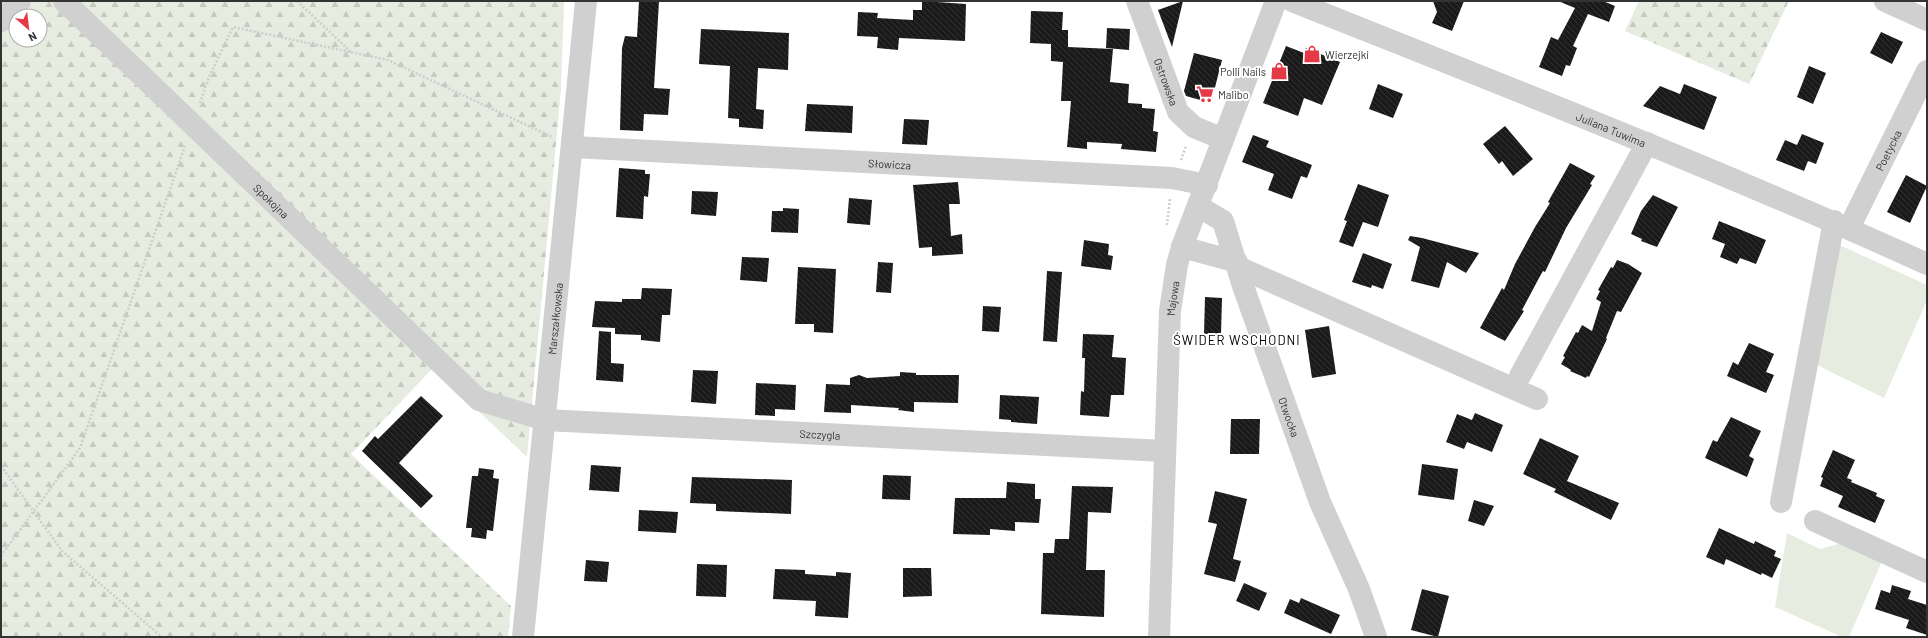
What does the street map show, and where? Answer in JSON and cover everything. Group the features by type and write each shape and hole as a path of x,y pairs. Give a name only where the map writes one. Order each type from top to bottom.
{"street":[{"path":"1,21 20,1"},
{"name":"Spokojna","path":"64,1 479,400"},
{"name":"Marszałkowska","path":"523,637 573,147 586,1"},
{"name":"Ostrowska","path":"1137,1 1178,112 1194,127 1223,139"},
{"name":"Majowa","path":"1159,637 1164,451 1170,311 1177,265 1182,247 1207,185 1276,1"},
{"name":"Juliana Tuwima","path":"1292,1 1647,143 1841,224 1927,264"},
{"path":"1885,1 1927,20"},
{"name":"Poetycka","path":"1781,502 1822,276 1841,224 1924,81"},
{"path":"1520,376 1647,143"},
{"name":"Słowicza","path":"573,147 1172,178 1207,185"},
{"name":"Otwocka","path":"1198,206 1223,221 1238,264 1243,286 1320,502 1359,589 1376,637"},
{"path":"1182,247 1238,264 1537,399"},
{"name":"Szczygla","path":"479,400 545,420 1164,451"},
{"path":"1815,521 1927,572"}],"path":[{"path":"297,1 351,52"},
{"path":"199,107 210,77 233,27 388,60 573,147"},
{"path":"1,556 80,448 186,144"},
{"path":"1,466 62,551 162,637"}],"green space":[{"path":"1,1 564,1 561,89 527,457 433,368 351,454 511,606 508,637 1,637"},
{"path":"1639,1 1789,1 1749,84 1625,31"},
{"path":"1837,244 1927,285 1927,300 1884,398 1817,365"},
{"path":"1787,533 1820,549 1842,543 1882,561 1849,637 1842,637 1775,607"}],"building":[{"path":"639,1 659,1 654,88 670,89 668,115 644,114 643,131 620,130 622,48 625,36 637,37"},
{"path":"922,1 966,4 965,41 899,38 898,50 877,48 878,37 857,36 858,12 878,13 877,18 913,20 913,10 922,10"},
{"path":"1183,1 1172,47 1158,10"},
{"path":"1433,1 1464,1 1452,31 1432,23 1437,12"},
{"path":"1558,1 1603,1 1615,6 1609,22 1588,14 1573,46 1577,48 1570,66 1566,65 1562,76 1539,67 1551,37 1558,40 1575,8"},
{"path":"1031,11 1063,12 1062,30 1068,30 1068,47 1113,49 1110,82 1129,84 1128,103 1142,104 1142,108 1155,109 1153,131 1158,132 1156,152 1121,149 1122,144 1087,142 1087,149 1067,147 1071,101 1061,101 1063,62 1051,61 1051,44 1030,43"},
{"path":"1107,28 1130,29 1129,50 1106,48"},
{"path":"701,29 789,33 788,70 758,68 756,109 764,110 763,129 739,127 739,119 728,118 730,66 699,64"},
{"path":"1881,32 1903,42 1892,64 1870,53"},
{"path":"1286,46 1304,53 1306,48 1340,62 1322,105 1304,98 1298,116 1263,103"},
{"path":"1194,53 1222,60 1211,103 1186,96 1184,91"},
{"path":"1809,66 1826,73 1813,104 1797,97"},
{"path":"1378,84 1403,94 1393,118 1369,109"},
{"path":"1684,84 1717,97 1704,130 1643,106 1660,86 1680,94"},
{"path":"807,104 853,106 852,133 805,131"},
{"path":"904,119 929,120 927,145 902,144"},
{"path":"1505,126 1533,159 1513,176 1502,161 1499,164 1483,144"},
{"path":"1802,134 1824,143 1816,164 1808,161 1804,171 1776,160 1785,140 1797,145"},
{"path":"1253,135 1269,141 1266,147 1312,165 1307,178 1301,176 1292,199 1268,190 1274,174 1242,162"},
{"path":"1570,163 1595,176 1590,184 1592,185 1566,228 1545,272 1543,271 1539,278 1522,310 1524,311 1505,341 1480,328 1502,288 1504,290 1515,264 1550,203 1548,202"},
{"path":"619,168 645,170 645,174 650,174 648,197 644,196 643,219 616,217"},
{"path":"1906,175 1927,186 1910,223 1887,212"},
{"path":"958,182 960,204 949,204 951,236 962,234 963,254 932,256 932,247 919,248 913,185"},
{"path":"1358,184 1389,195 1378,227 1363,222 1353,247 1339,242 1347,221 1344,220"},
{"path":"692,191 718,192 716,216 691,214"},
{"path":"1653,195 1678,207 1657,247 1641,241 1642,239 1631,234 1641,211"},
{"path":"849,198 872,200 870,225 847,223"},
{"path":"783,208 799,209 798,233 771,232 772,211 783,211"},
{"path":"1719,221 1766,240 1756,264 1740,258 1737,264 1720,257 1725,244 1712,239"},
{"path":"1410,236 1479,253 1466,273 1447,262 1439,288 1411,281 1420,247 1408,240"},
{"path":"1084,240 1109,244 1108,255 1113,256 1111,270 1081,266"},
{"path":"1363,253 1392,264 1383,289 1372,285 1371,288 1352,282"},
{"path":"742,257 769,258 767,282 740,280"},
{"path":"1617,260 1628,264 1642,273 1621,312 1617,311 1606,338 1607,339 1589,377 1587,376 1586,378 1570,371 1571,370 1561,364 1565,357 1563,356 1576,332 1578,333 1582,325 1592,331 1601,302 1596,299 1600,291 1598,290 1611,267 1613,268"},
{"path":"878,262 893,263 891,293 876,292"},
{"path":"798,267 836,269 833,333 814,332 814,324 795,324"},
{"path":"1047,271 1062,272 1057,342 1043,341"},
{"path":"642,288 672,289 670,315 662,315 660,342 641,340 641,335 615,334 615,328 592,327 595,301 622,302 622,299 641,299"},
{"path":"1205,297 1222,298 1221,334 1204,334"},
{"path":"983,306 1001,307 999,332 982,331"},
{"path":"1329,326 1336,374 1312,378 1305,330"},
{"path":"599,331 611,332 611,363 624,364 623,382 596,380"},
{"path":"1083,334 1114,335 1112,357 1126,358 1124,395 1111,395 1109,417 1080,415 1081,391 1084,392 1085,358 1082,358"},
{"path":"1749,343 1774,354 1766,372 1774,375 1766,393 1727,376 1733,362 1738,365"},
{"path":"693,370 718,371 716,404 691,402"},
{"path":"900,372 916,373 916,375 959,375 958,403 914,402 914,412 898,410 899,408 851,405 851,413 824,412 826,384 850,385 850,378 859,375 867,378 900,376"},
{"path":"756,383 796,385 795,410 775,409 775,416 755,415"},
{"path":"1000,395 1039,397 1037,424 1011,422 1011,420 999,419"},
{"path":"421,396 443,416 399,463 433,496 421,508 362,451 375,436 378,439"},
{"path":"1475,413 1503,425 1492,452 1467,442 1464,449 1446,442 1457,414 1472,420"},
{"path":"1731,417 1761,431 1749,456 1754,459 1747,477 1705,458 1713,440 1717,442"},
{"path":"1231,419 1260,419 1259,454 1230,454"},
{"path":"1540,438 1579,456 1567,481 1619,503 1611,520 1554,492 1556,489 1523,474"},
{"path":"1833,450 1855,460 1847,478 1852,480 1851,482 1877,493 1876,496 1885,500 1875,523 1838,507 1843,496 1820,486 1823,478 1821,477"},
{"path":"1422,464 1458,469 1454,500 1418,495"},
{"path":"591,465 621,467 619,492 589,490"},
{"path":"479,468 494,470 493,478 499,479 493,531 487,530 486,539 471,537 472,528 466,528 472,476 478,476"},
{"path":"883,475 911,476 910,500 882,499"},
{"path":"692,477 792,480 791,514 716,511 716,504 690,503"},
{"path":"1007,482 1035,484 1035,499 1041,499 1039,523 1015,522 1015,531 990,529 990,535 953,534 955,498 1006,498"},
{"path":"1072,486 1113,487 1111,513 1088,512 1086,570 1105,570 1104,617 1041,614 1043,553 1054,553 1055,539 1069,539"},
{"path":"1215,491 1247,499 1233,559 1241,561 1235,582 1204,574 1217,524 1208,522"},
{"path":"1474,500 1494,506 1484,526 1468,521"},
{"path":"639,510 678,512 676,533 638,531"},
{"path":"1719,528 1754,544 1755,541 1776,551 1774,556 1781,559 1772,578 1762,573 1761,575 1726,559 1724,565 1706,557"},
{"path":"586,560 609,562 607,582 584,581"},
{"path":"697,564 727,565 726,597 696,596"},
{"path":"903,568 931,568 932,596 903,597"},
{"path":"775,569 805,570 805,574 836,576 836,572 851,573 848,618 815,616 816,601 773,599"},
{"path":"1244,583 1267,593 1259,611 1236,601"},
{"path":"1892,585 1911,591 1908,599 1927,605 1927,635 1906,628 1909,620 1875,609 1881,590 1890,593"},
{"path":"1422,589 1449,596 1438,637 1411,630"},
{"path":"1301,598 1340,615 1331,634 1284,613 1290,599 1299,603"}],"place":[{"name":"Wierzejki","path":"1312,54"},
{"name":"Polli Nails","path":"1279,71"},
{"name":"Malibo","path":"1205,94"}],"district":[{"name":"ŚWIDER WSCHODNI","path":"1237,340"}]}
